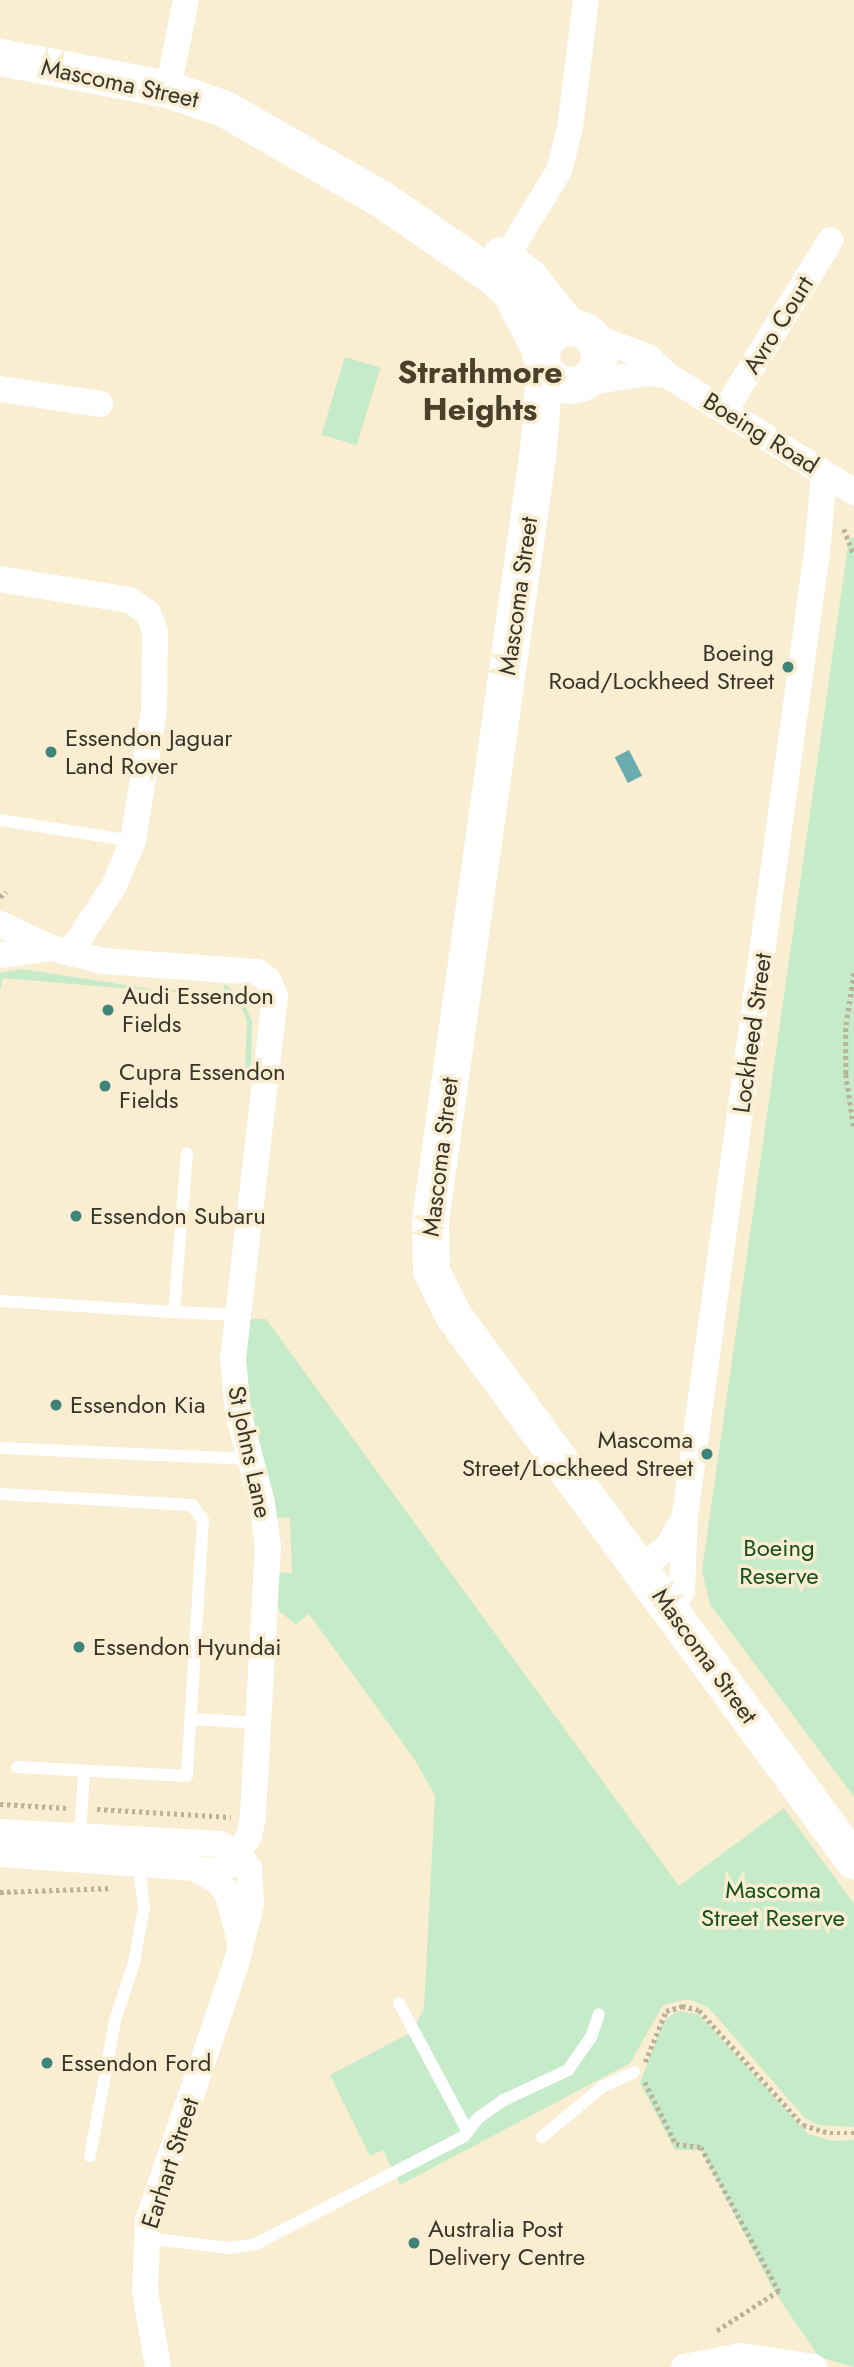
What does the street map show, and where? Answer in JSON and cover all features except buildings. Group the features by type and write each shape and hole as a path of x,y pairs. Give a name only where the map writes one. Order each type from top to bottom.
{"main road":[{"name":"Mascoma Street","path":"0,57 168,89 225,109 501,268 529,277 580,332"},
{"name":"Mascoma Street","path":"501,268 510,292 561,373 538,449 428,1248 431,1271 453,1315 854,1861"},
{"path":"580,332 599,362 561,373 551,334 580,332"}],"street":[{"path":"168,89 186,0"},
{"path":"501,268 559,171 570,128 586,0"},
{"name":"Avro Court","path":"725,410 831,240"},
{"name":"Boeing Road","path":"580,332 648,357 667,375 841,484"},
{"path":"561,373 667,375"},
{"path":"0,389 100,404"},
{"name":"Lockheed Street","path":"671,1609 682,1591 685,1515 817,552 841,484"},
{"path":"0,579 125,599 140,606 151,619 156,693 133,841 114,886 60,950"},
{"name":"St Johns Lane","path":"0,924 60,950 135,964 252,971 268,980 275,996 276,1021 236,1315 234,1382 262,1503 268,1546 253,1818 238,1853"},
{"name":"St Johns Lane","path":"0,955 60,950"},
{"name":"Lockheed Street","path":"640,1569 668,1546 685,1515"},
{"path":"0,1832 80,1836 137,1850 201,1870 227,1867 238,1853 220,1844 137,1850 0,1854"},
{"name":"Earhart Street","path":"158,2367 145,2291 145,2238 159,2178 236,1965 252,1895 248,1868 238,1853"},
{"name":"Earhart Street","path":"201,1870 220,1883 234,1909 236,1965"},
{"path":"684,2367 741,2356 814,2367"}],"lane":[{"path":"0,820 133,841"},
{"path":"173,1311 187,1154"},
{"path":"0,1301 236,1315"},
{"path":"0,1448 250,1459"},
{"path":"0,1494 186,1504 200,1511 203,1520 187,1776 18,1767"},
{"path":"191,1719 259,1723"},
{"path":"80,1836 84,1771"},
{"path":"90,2156 115,2021 134,1963 145,1888 137,1850"},
{"path":"399,2003 468,2132"},
{"path":"145,2238 229,2248 256,2244 468,2132 504,2100 568,2070 591,2037 598,2014"},
{"path":"542,2137 602,2087 636,2071"}],"path":[{"path":"844,529 854,555"},
{"path":"0,897 6,892"},
{"path":"854,973 846,1028 846,1074 854,1128"},
{"path":"0,1804 253,1818"},
{"path":"0,1892 145,1888"},
{"path":"717,2331 779,2291 701,2147 676,2144 636,2071 650,2052 666,2011 682,2006 699,2010 803,2124 830,2133 854,2133"}],"green space":[{"path":"345,357 380,368 357,445 321,434"},
{"name":"Boeing Reserve","path":"854,537 854,1797 710,1604 702,1571 849,539"},
{"path":"22,969 151,989 223,992 224,984 240,995 252,1021 251,1071 245,1070 247,1020 237,998 3,978 0,990 0,973"},
{"name":"Mascoma Street Reserve","path":"245,1319 266,1319 679,1886 784,1808 854,1904 854,2127 818,2125 805,2118 708,2007 688,1999 663,2005 630,2063 400,2185 383,2150 370,2156 330,2075 412,2032 424,2009 435,1796 415,1760 309,1614 296,1624 280,1612 276,1603 277,1572 292,1573 290,1517 274,1519 244,1393"},
{"path":"677,2011 697,2014 705,2021 808,2134 833,2141 854,2140 854,2367 819,2357 774,2291 701,2150 675,2150 640,2083 663,2022"}],"water":[{"path":"629,750 642,776 628,783 615,757"}],"place":[{"name":"Boeing Road/Lockheed Street","path":"788,667"},
{"name":"Essendon Jaguar Land Rover","path":"51,752"},
{"name":"Audi Essendon Fields","path":"108,1010"},
{"name":"Cupra Essendon Fields","path":"105,1086"},
{"name":"Essendon Subaru","path":"76,1216"},
{"name":"Essendon Kia","path":"56,1405"},
{"name":"Mascoma Street/Lockheed Street","path":"707,1454"},
{"name":"Essendon Hyundai","path":"79,1647"},
{"name":"Essendon Ford","path":"47,2063"},
{"name":"Australia Post Delivery Centre","path":"414,2243"}],"district":[{"name":"Strathmore Heights","path":"480,392"}]}
